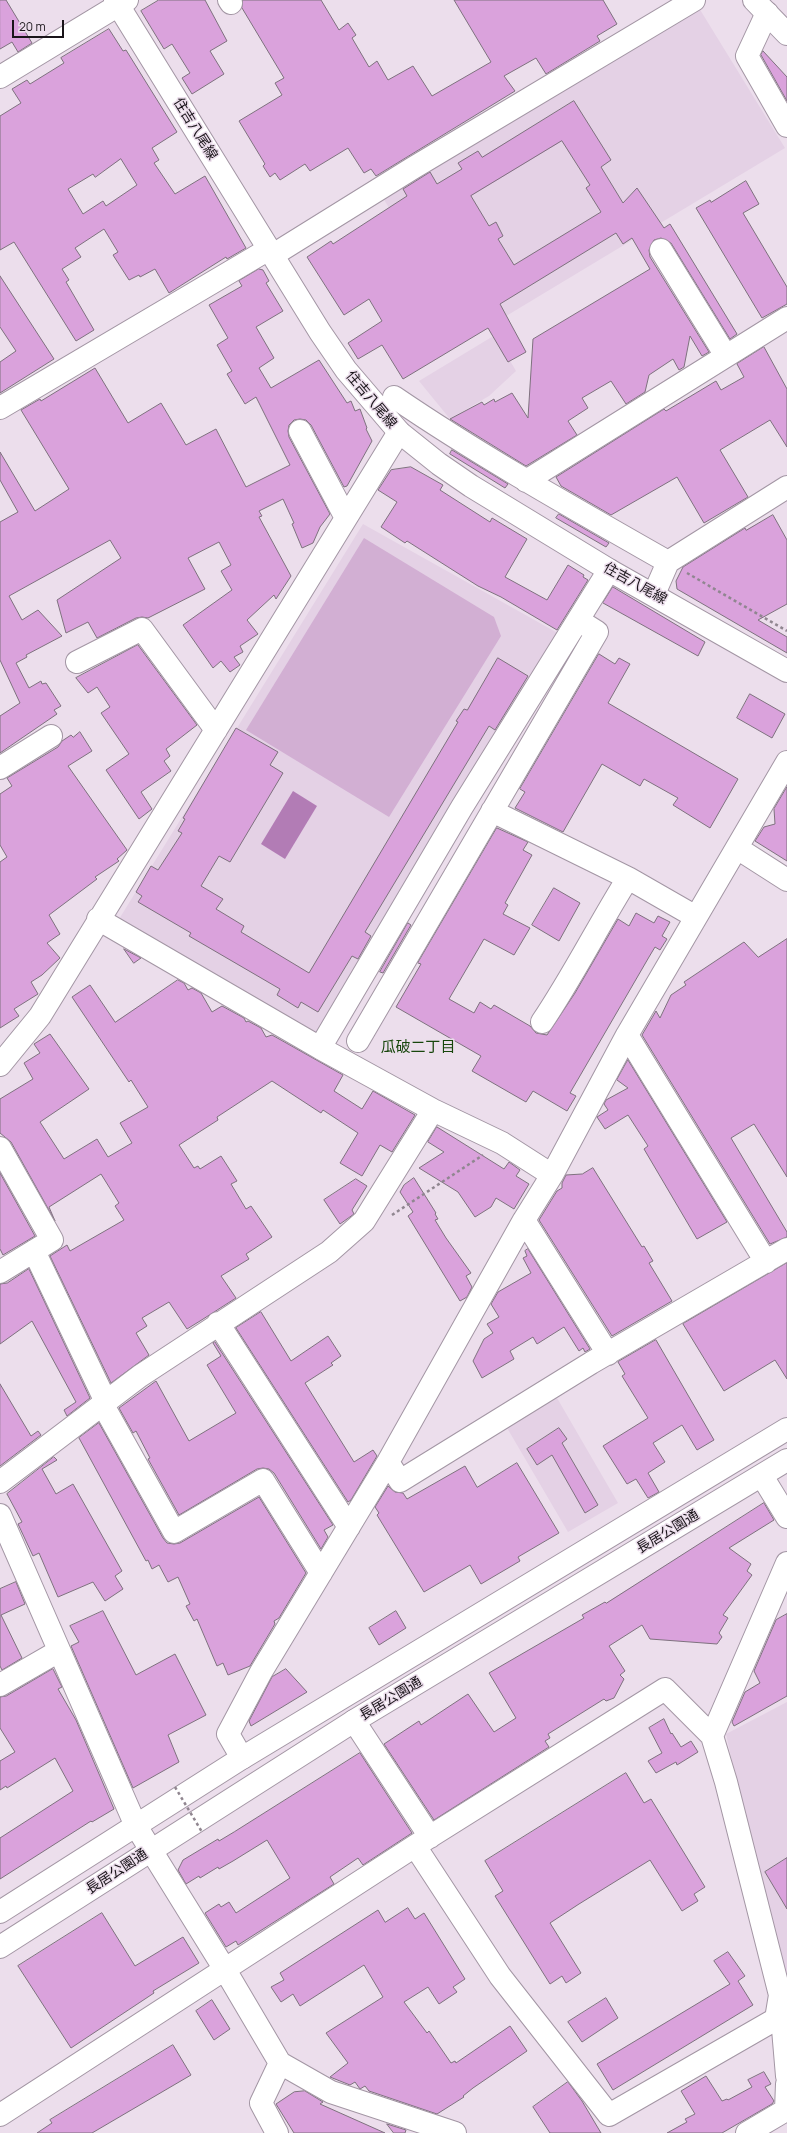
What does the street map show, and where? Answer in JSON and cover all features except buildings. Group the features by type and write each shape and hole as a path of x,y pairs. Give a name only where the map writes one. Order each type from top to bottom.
{"main road":[{"path":"0,408 271,252 694,0"},
{"path":"0,77 120,2"},
{"name":"住吉八尾線","path":"120,2 320,332 342,363 399,432 471,486 609,570 654,594 787,671"},
{"path":"769,8 787,34"},
{"path":"769,8 747,56 787,126"},
{"path":"663,264 726,356"},
{"path":"526,481 787,318"},
{"path":"394,397 444,432 526,481 668,562"},
{"path":"300,431 346,518"},
{"path":"0,1065 40,1016 98,919 399,432"},
{"path":"654,594 668,562 787,487"},
{"path":"320,1048 462,808 609,570"},
{"path":"358,1041 597,632 578,620"},
{"path":"77,662 142,629 216,730"},
{"path":"0,768 51,736"},
{"path":"242,1758 228,1734 261,1672 388,1462 524,1220 552,1175 627,1035 787,762"},
{"path":"492,811 628,878 696,917"},
{"path":"737,848 787,880"},
{"path":"542,1022 564,990 601,921 628,878"},
{"path":"98,919 320,1048 433,1110 502,1143 552,1175"},
{"path":"627,1035 766,1262"},
{"path":"0,1482 104,1404 218,1323 328,1252 364,1221 433,1110"},
{"path":"0,1148 52,1240 0,1272"},
{"path":"524,1220 608,1354"},
{"path":"388,1462 400,1481 608,1354 787,1249"},
{"path":"34,1251 104,1404 174,1532 263,1480 321,1573"},
{"path":"218,1323 349,1527"},
{"name":"長居公園通","path":"0,1912 242,1758 787,1429"},
{"name":"長居公園通","path":"0,1947 354,1721 787,1460"},
{"path":"762,1476 787,1518"},
{"path":"0,1515 136,1826 150,1851 224,1968 280,2063 330,2092 454,2133"},
{"path":"712,1736 787,1563"},
{"path":"1,1682 59,1650"},
{"path":"0,2115 224,1968 422,1842 665,1688 712,1736 726,1782 783,1994 776,2019 609,2116 500,1976 422,1842 354,1721"},
{"path":"776,2019 783,2029 787,2076"},
{"path":"278,2133 261,2103 280,2063"},
{"path":"747,2133 786,2110 787,2084"}],"path":[{"path":"668,562 787,631"},
{"path":"385,1219 502,1143"},
{"path":"175,1787 202,1832"}],"shaded area":[{"path":"699,8 785,148 468,339 383,198"},
{"path":"495,335 516,371 489,396 450,419 419,381"},
{"path":"363,524 563,636 318,1040 116,924"},
{"path":"364,538 494,617 501,636 389,817 246,730"},
{"path":"293,791 317,806 285,859 261,844"},
{"path":"553,1391 618,1503 568,1532 503,1421"},
{"path":"787,1702 787,1975 757,1877 726,1734"}],"district":[{"name":"瓜破二丁目","path":"418,1048"}]}
